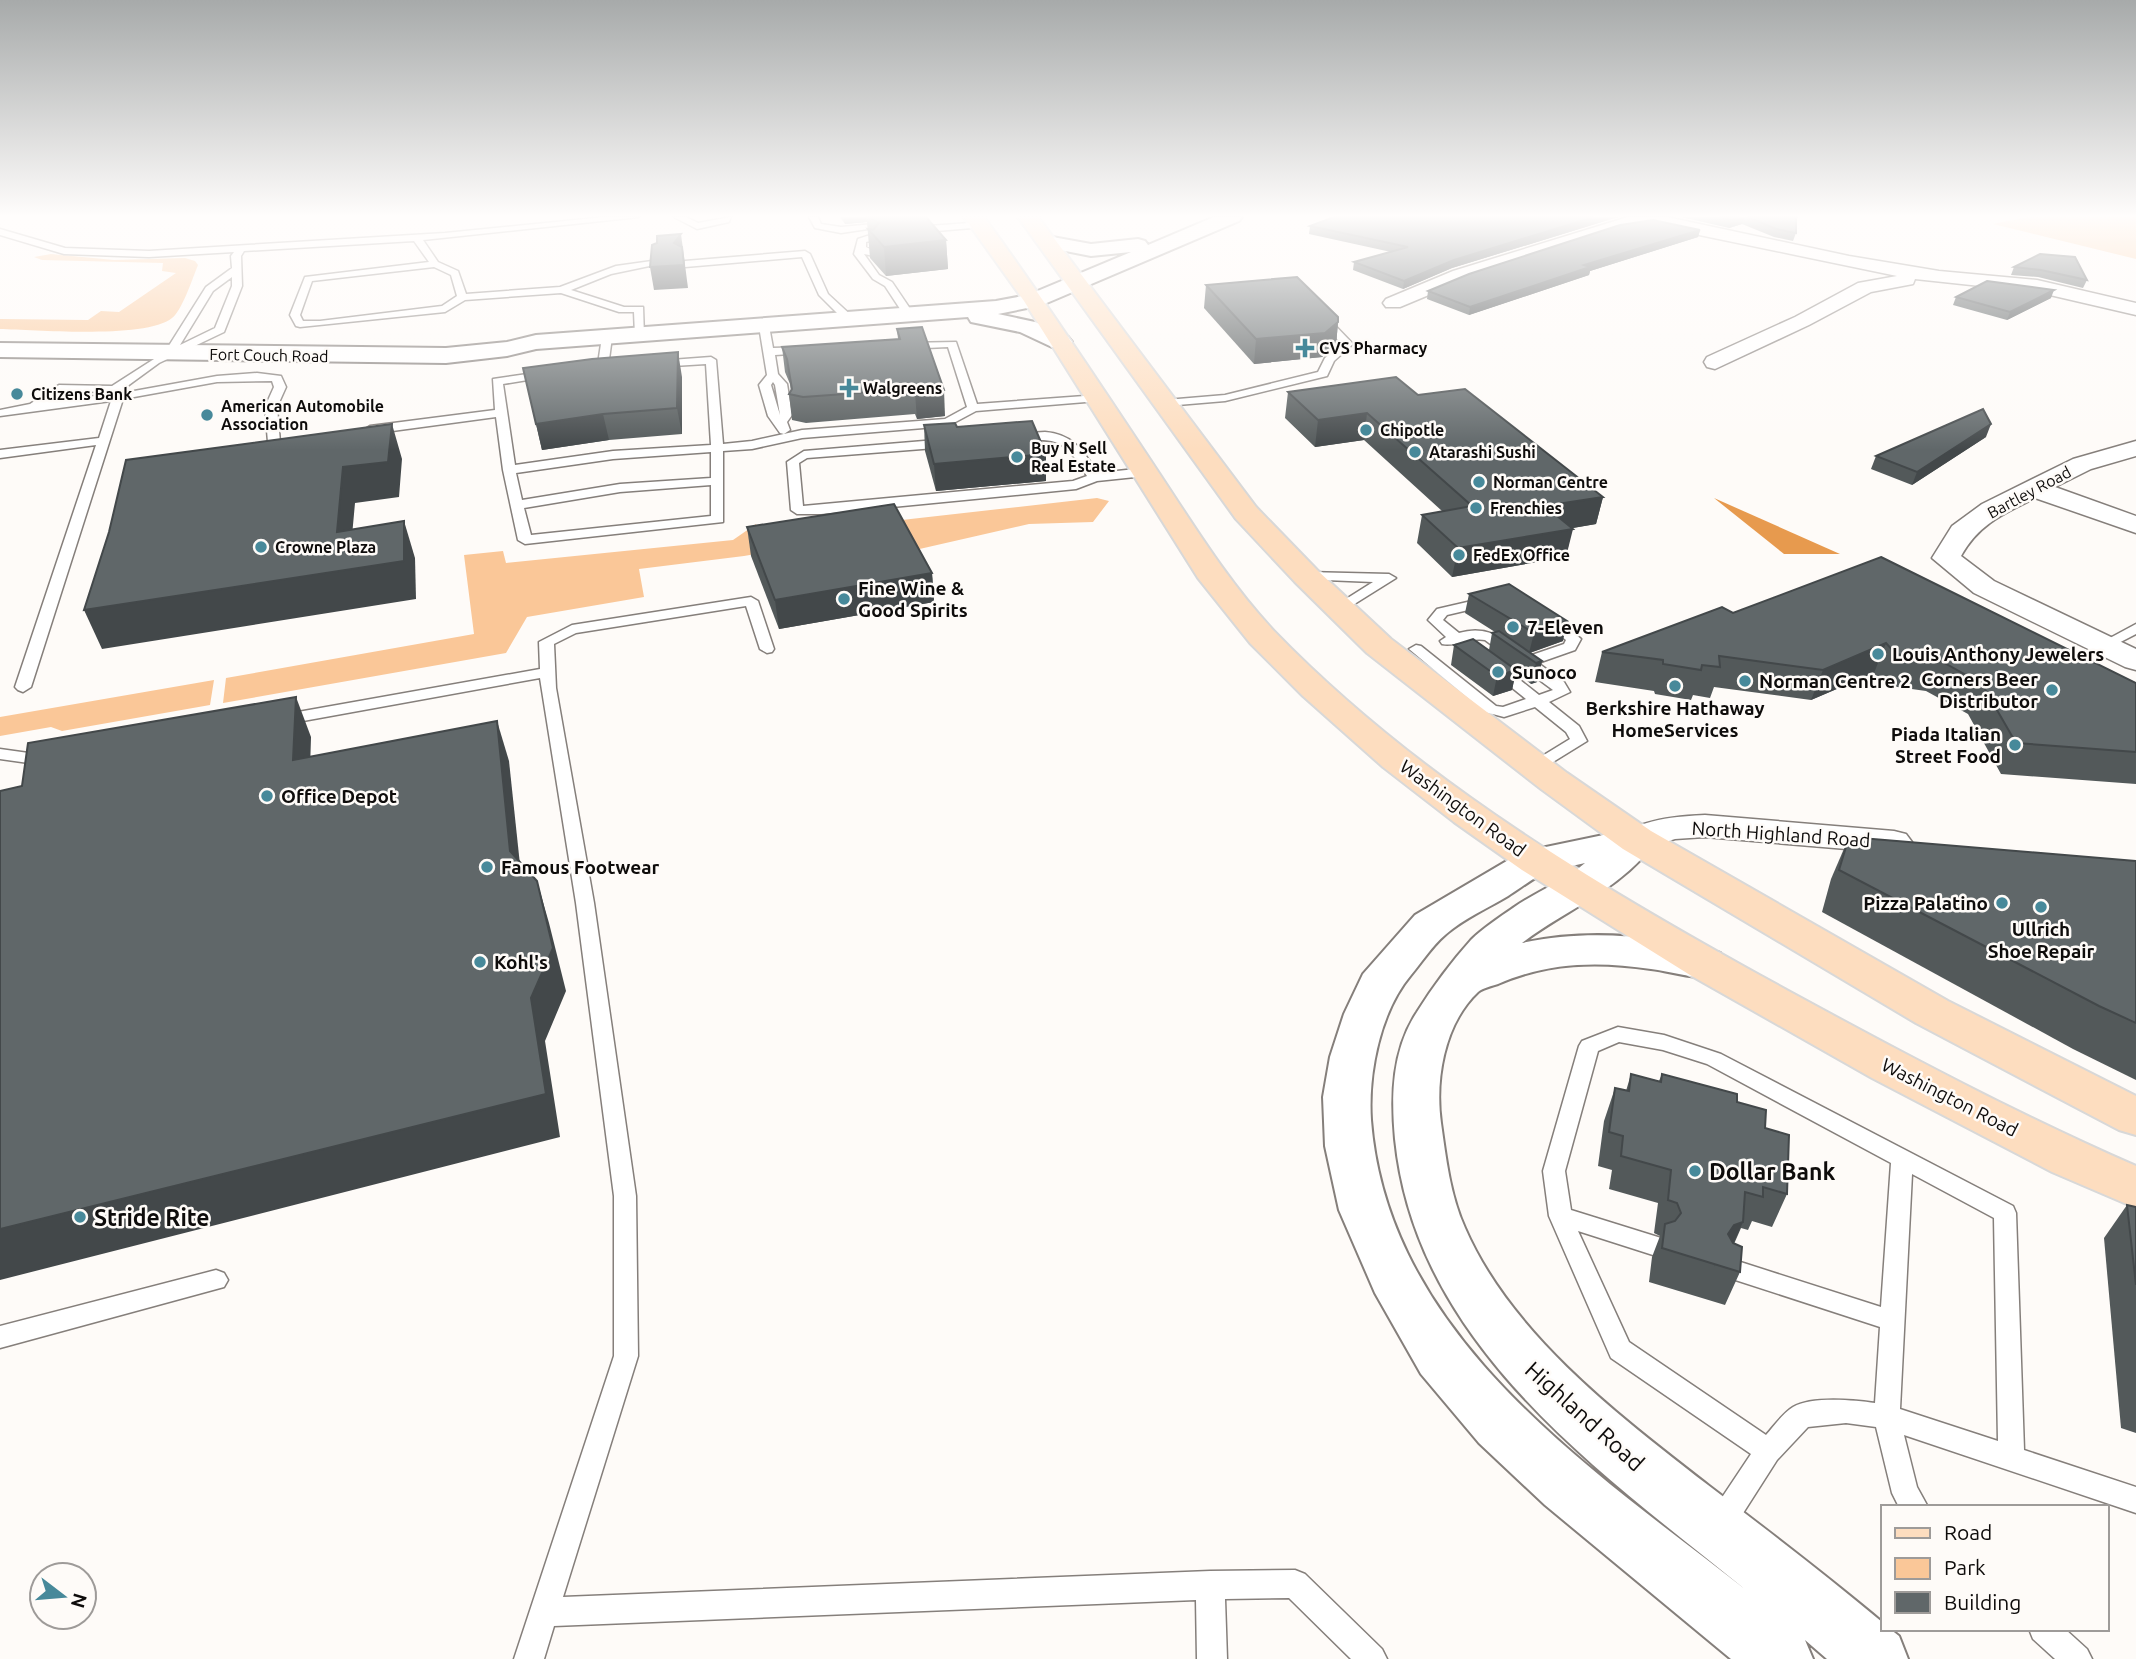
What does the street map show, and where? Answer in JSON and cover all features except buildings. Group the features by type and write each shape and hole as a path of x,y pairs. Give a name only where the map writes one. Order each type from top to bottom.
{"main road":[{"name":"Washington Road","path":"1030,294 1209,572 1270,645 1315,689 1396,759 1467,814 1536,861 1705,964 1888,1066 2069,1158 2136,1188"},
{"path":"1085,294 1246,513 1340,609 1404,652 1534,766 1637,840 1932,1012 2136,1117"}],"street":[{"name":"Fort Couch Road","path":"0,350 176,345 209,337 361,341 508,338 536,342 910,316 1005,307 1048,294"},
{"path":"1392,303 1413,294"},
{"path":"1715,362 1851,294"},
{"path":"2073,294 2136,309"},
{"path":"942,313 1008,323 1060,342"},
{"name":"Fort Couch Road","path":"0,334 413,355 505,351 536,342"},
{"name":"Bartley Road","path":"2136,447 2082,464 1991,510 1961,532 1946,558 1984,587 2136,661"},
{"path":"2034,488 2136,525"},
{"name":"North Highland Road","path":"1637,840 1671,828 1705,826 1932,845"},
{"name":"Highland Road","path":"1637,840 1536,861 1430,925 1378,985 1366,1014 1346,1097 1349,1146 1364,1210 1394,1277 1440,1357 1509,1433 1566,1485 1701,1553 1876,1659"},
{"name":"Highland Road","path":"1637,840 1580,889 1530,916 1487,949 1433,1022 1419,1060 1415,1105 1423,1173 1440,1232 1475,1296 1530,1369 1608,1443 1701,1553 1781,1659"},
{"path":"1463,982 1516,960 1568,949 1623,949 1705,964"}],"lane":[{"path":"23,687 117,393 176,345 206,294"},
{"path":"209,337 220,330 234,294"},
{"path":"303,294 295,315 300,324 445,309 462,297 499,294"},
{"path":"575,294 623,310 639,309 640,335"},
{"path":"824,294 850,320"},
{"path":"898,294 910,316"},
{"path":"1166,403 1225,398 1323,374 1329,360 1348,344 1311,307"},
{"path":"764,326 773,375 765,385 774,416 781,422 787,436"},
{"path":"607,337 609,367 497,381 509,470 525,541 718,519 711,360 643,365"},
{"path":"888,346 952,344 973,408"},
{"path":"768,352 821,349"},
{"path":"3,410 257,375 277,378 280,387 271,407 268,443 287,441"},
{"path":"33,407 59,388 117,393"},
{"path":"509,470 613,455 752,445 802,434 948,422 973,408 1098,398"},
{"path":"354,432 502,413"},
{"path":"802,434 804,455"},
{"path":"995,439 1050,435 1070,442 1094,477"},
{"path":"0,454 103,440"},
{"path":"968,442 804,455 793,462 797,510 821,510 1076,485 1094,477 1145,472"},
{"path":"516,505 620,488 718,481"},
{"path":"1306,576 1388,578 1340,609"},
{"path":"1508,596 1442,612 1435,620 1451,639 1465,646 1541,701 1573,729 1579,741 1534,766"},
{"path":"529,1659 626,1356 625,1196 585,903 546,672 546,642 572,629 751,601 767,649"},
{"path":"1527,662 1570,647 1574,639 1531,606"},
{"path":"2104,645 2136,628"},
{"path":"1473,633 1490,636 1559,685 1562,692 1504,712 1491,709 1404,652 1473,633"},
{"path":"267,722 546,672"},
{"path":"0,754 15,754 35,760 69,758"},
{"path":"1768,1451 1620,1350 1560,1216 1554,1171 1589,1046 1618,1034 1664,1042 1714,1059 2005,1213 2011,1458"},
{"path":"1902,1158 1887,1418 1905,1493 1914,1505"},
{"path":"1560,1216 1653,1244"},
{"path":"1728,1268 1893,1321"},
{"path":"0,1337 216,1279"},
{"path":"1701,1553 1768,1451 1801,1416 1846,1411 1887,1418 2136,1500"},
{"path":"544,1612 1210,1585 1295,1584 1372,1659"},
{"path":"1210,1585 1212,1659"},
{"path":"2045,1631 2077,1659"}],"green space":[{"path":"145,294 186,294 172,318 159,325 140,329 90,332 0,329 0,319 88,320 101,311 119,312"},
{"path":"1097,498 1109,501 1093,522 1029,524 902,553 890,531 744,556 639,569 644,597 527,617 506,653 223,703 226,678 474,634 464,555 503,551 506,563 733,540 756,524 760,536"},
{"path":"214,680 210,705 62,731 51,727 0,736 0,717"}],"shaded area":[{"path":"1714,498 1840,554 1784,554"}],"place":[{"name":"CVS Pharmacy","path":"1305,348"},
{"name":"Walgreens","path":"849,388"},
{"name":"Citizens Bank","path":"17,394"},
{"name":"American Automobile Association","path":"207,415"},
{"name":"Chipotle","path":"1366,430"},
{"name":"Atarashi Sushi","path":"1415,452"},
{"name":"Buy N Sell Real Estate","path":"1017,457"},
{"name":"Norman Centre","path":"1479,482"},
{"name":"Frenchies","path":"1476,508"},
{"name":"Crowne Plaza","path":"261,547"},
{"name":"FedEx Office","path":"1459,555"},
{"name":"Fine Wine & Good Spirits","path":"844,599"},
{"name":"7-Eleven","path":"1513,627"},
{"name":"Louis Anthony Jewelers","path":"1878,654"},
{"name":"Sunoco","path":"1498,672"},
{"name":"Norman Centre 2","path":"1745,681"},
{"name":"Berkshire Hathaway HomeServices","path":"1675,686"},
{"name":"Corners Beer Distributor","path":"2052,690"},
{"name":"Piada Italian Street Food","path":"2015,745"},
{"name":"Office Depot","path":"267,796"},
{"name":"Famous Footwear","path":"487,867"},
{"name":"Pizza Palatino","path":"2002,903"},
{"name":"Ullrich Shoe Repair","path":"2041,907"},
{"name":"Kohl's","path":"480,962"},
{"name":"Dollar Bank","path":"1695,1171"},
{"name":"Stride Rite","path":"80,1217"}]}
